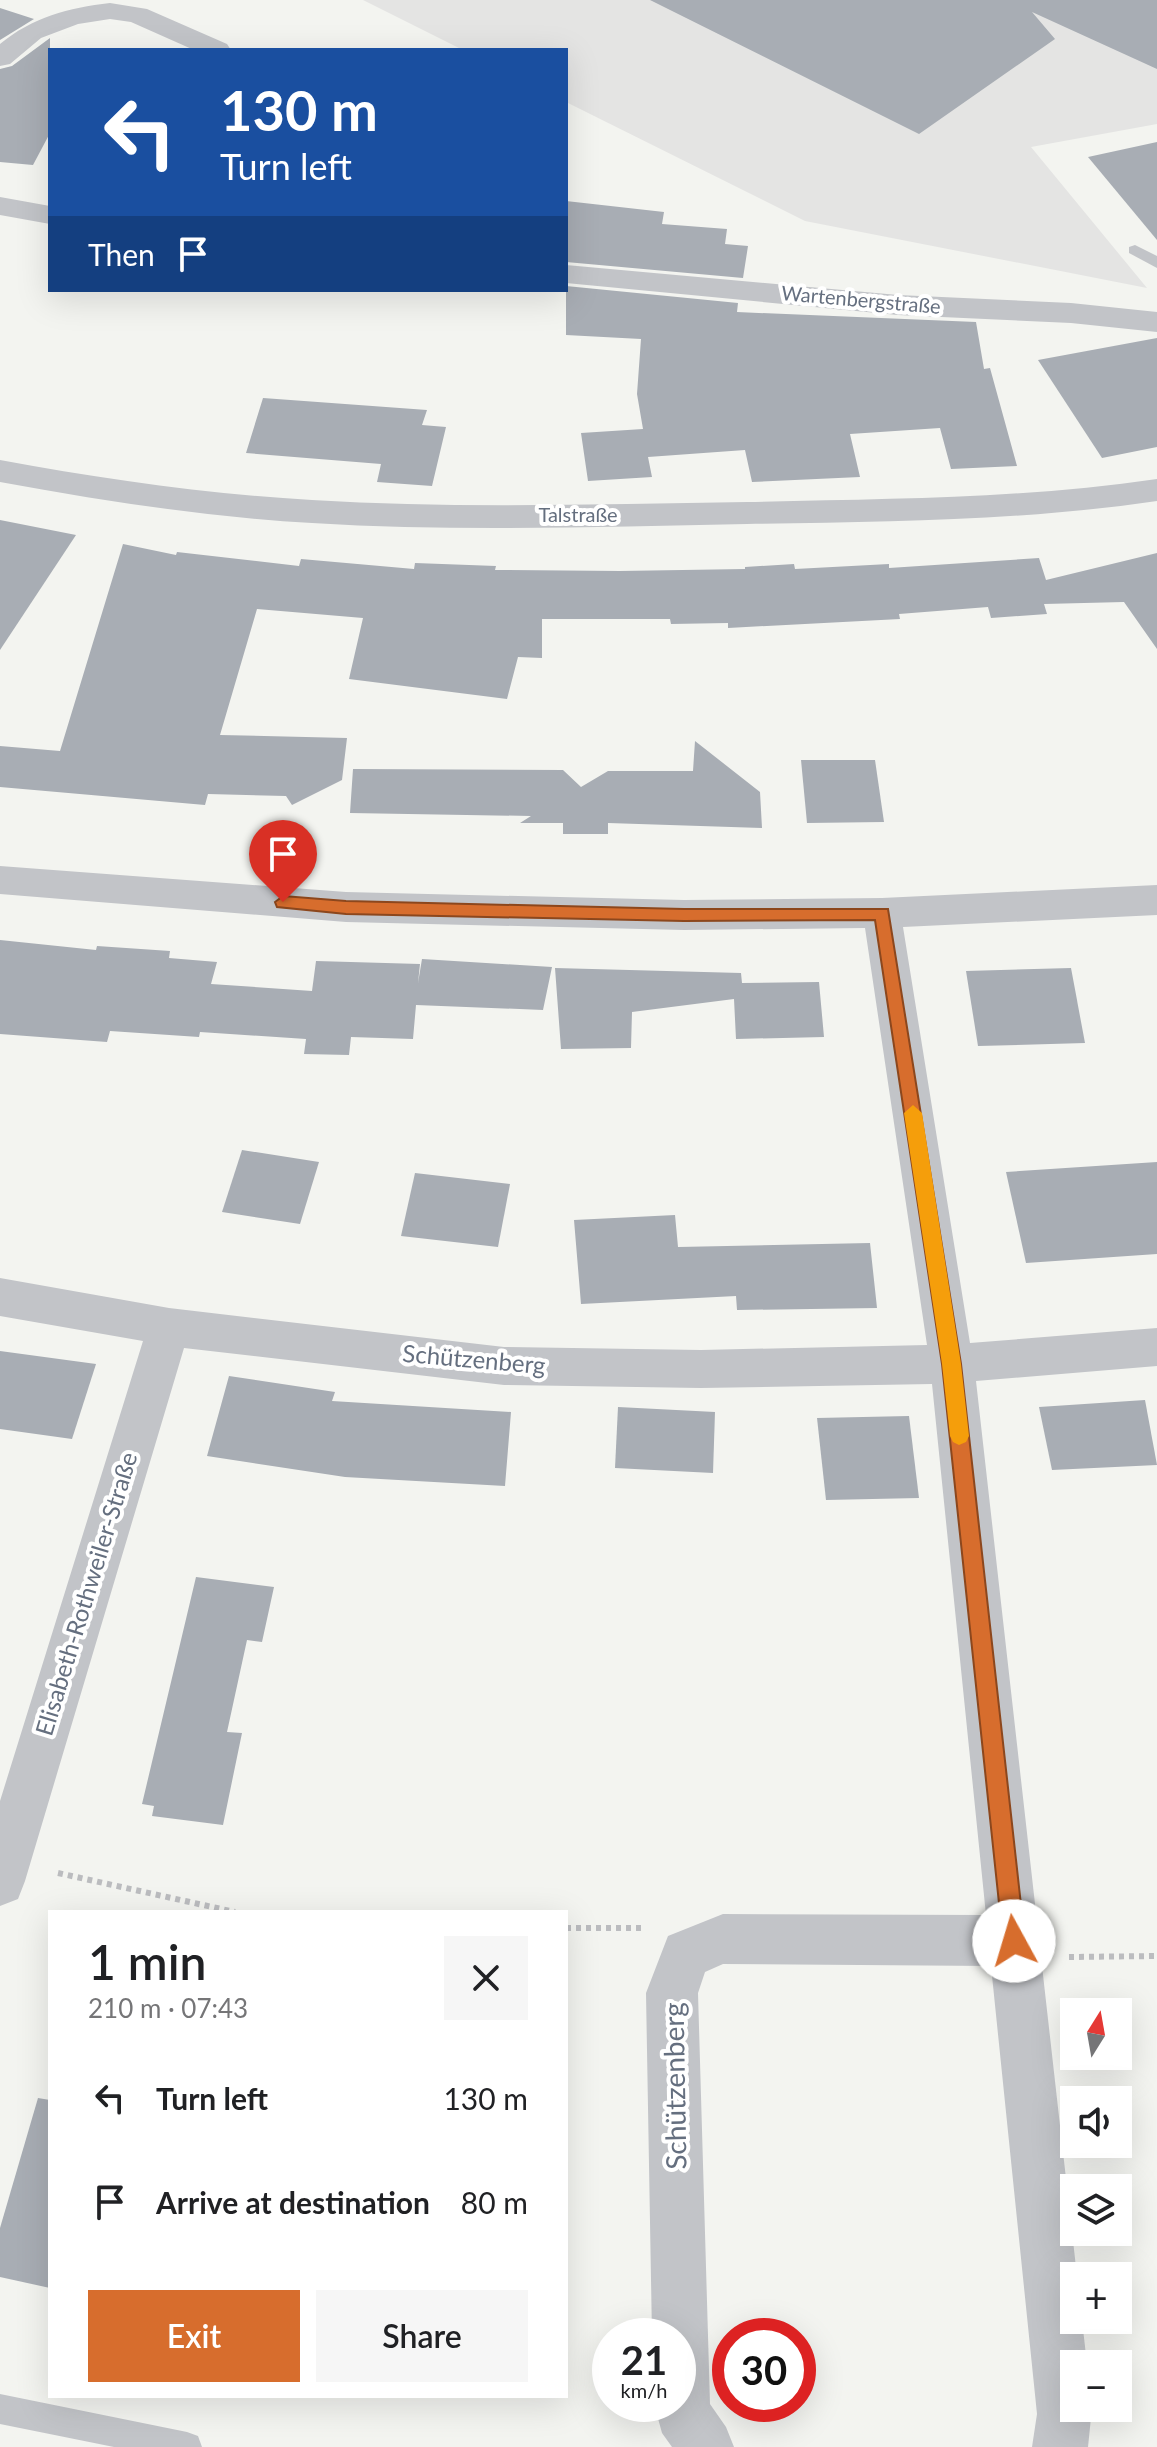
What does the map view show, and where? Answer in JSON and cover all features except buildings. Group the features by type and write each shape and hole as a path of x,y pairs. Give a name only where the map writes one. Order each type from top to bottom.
{"street":[{"path":"0,58 31,32 73,16 110,11 137,15 212,48"},
{"path":"0,206 48,215"},
{"name":"Wartenbergstraße","path":"568,274 898,305 1071,313 1157,322"},
{"name":"Talstraße","path":"0,471 77,486 215,503 354,514 646,515 940,510 1157,490"},
{"path":"0,880 346,907 684,915 882,913 1157,900"},
{"path":"882,913 952,1364 1065,2414 1060,2447"},
{"name":"Schützenberg","path":"0,1297 169,1327 504,1366 701,1369 952,1364 1157,1347"},
{"name":"Elisabeth-Rothweiler-Straße","path":"2,1868 169,1327"},
{"path":"686,1954 723,1939 1015,1949"},
{"name":"Schützenberg","path":"686,1954 672,1993 682,2413 706,2447"}],"lane":[{"path":"1135,250 1157,263"},
{"path":"0,2409 187,2447"}],"path":[{"path":"2,1868 224,1910"},
{"path":"568,1928 645,1928 686,1954"},
{"path":"1015,1949 1157,1956"}],"shaded area":[{"path":"363,0 1157,0 1157,124 1031,147 1147,288 805,221 568,103 568,48 459,48"}],"slow traffic":[{"path":"913,1113 952,1364 959,1436"}],"route":[{"path":"283,902 346,907 684,915 882,913 952,1364 1014,1941"}]}
